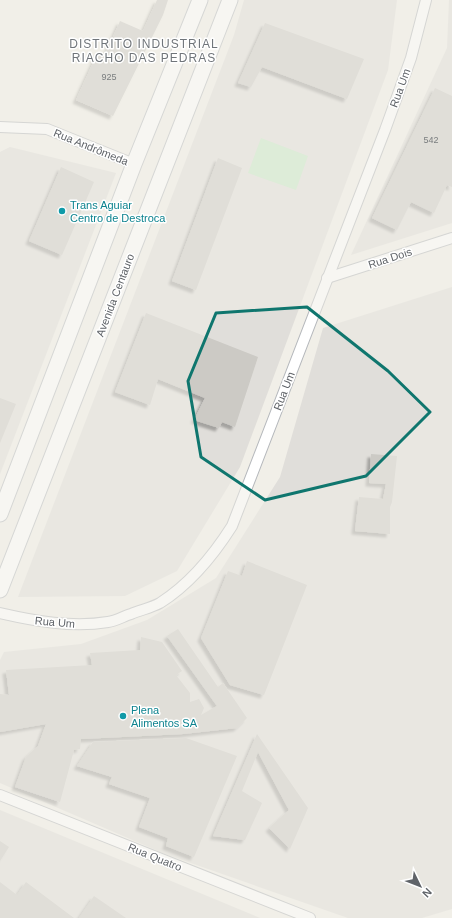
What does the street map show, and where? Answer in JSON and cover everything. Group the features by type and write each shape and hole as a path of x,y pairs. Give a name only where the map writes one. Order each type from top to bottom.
{"street":[{"path":"0,514 134,164 200,0"},
{"name":"Avenida Centauro","path":"0,590 230,0"},
{"name":"Rua Um","path":"0,613 33,620 74,624 109,622 159,603 181,586 206,563 220,545 232,526 385,130 411,58 426,0"},
{"name":"Rua Andrômeda","path":"0,127 47,130 134,164"},
{"name":"Rua Dois","path":"327,278 452,238"},
{"name":"Rua Quatro","path":"0,796 310,918"}],"highlighted area":[{"path":"307,307 388,371 430,412 366,476 265,500 201,457 188,381 216,313"}],"shaded area":[{"path":"244,0 397,0 388,70 240,467 177,571 125,596 18,597 234,35"},
{"path":"449,0 452,0 452,223 351,255 447,48"},
{"path":"10,147 116,173 0,474 0,152"},
{"path":"452,287 452,909 422,918 348,918 165,854 0,783 0,660 4,652 81,644 147,620 216,578 280,477 323,328"},
{"path":"0,810 260,918 0,918"}],"green space":[{"path":"261,138 308,156 296,190 248,173"}],"building":[{"path":"157,0 168,0 163,15 113,116 76,100 98,52 105,55 120,21 143,31"},
{"path":"265,23 364,59 347,99 262,67 251,87 238,83"},
{"path":"435,88 452,96 452,187 447,185 434,213 411,202 397,230 372,218"},
{"path":"218,158 242,168 196,290 172,281"},
{"name":"Trans Aguiar Centro de Destroca","path":"61,167 94,182 62,255 29,241"},
{"path":"146,313 258,357 235,427 222,422 219,428 194,420 205,398 158,379 150,405 115,392"},
{"path":"0,398 16,404 0,443"},
{"path":"371,454 397,456 392,502 390,507 390,534 355,531 359,497 383,499 386,484 369,483"},
{"path":"247,561 307,585 264,695 230,685 201,638 228,571 242,576"},
{"name":"Plena Alimentos SA","path":"178,629 218,687 223,683 247,718 237,728 183,734 81,739 80,749 74,750 60,802 15,787 26,757 38,746 46,724 0,732 0,694 9,695 6,670 92,665 90,653 140,650 141,637 162,642 182,671 176,675 190,693 190,702 199,699 204,708 201,715 217,706 167,636"},
{"path":"257,734 308,808 290,849 269,828 289,810 258,752 242,791 262,803 245,840 213,836"},
{"path":"186,738 237,756 194,857 166,846 168,838 139,827 150,798 109,784 112,777 77,766 93,742"},
{"path":"0,841 9,847 0,861"},
{"path":"0,882 17,895 26,882 74,918 0,918"},
{"path":"94,896 126,918 79,918"}],"place":[{"name":"Trans Aguiar Centro de Destroca","path":"62,211"},
{"name":"Plena Alimentos SA","path":"123,716"}],"district":[{"name":"DISTRITO INDUSTRIAL RIACHO DAS PEDRAS","path":"144,51"}]}
